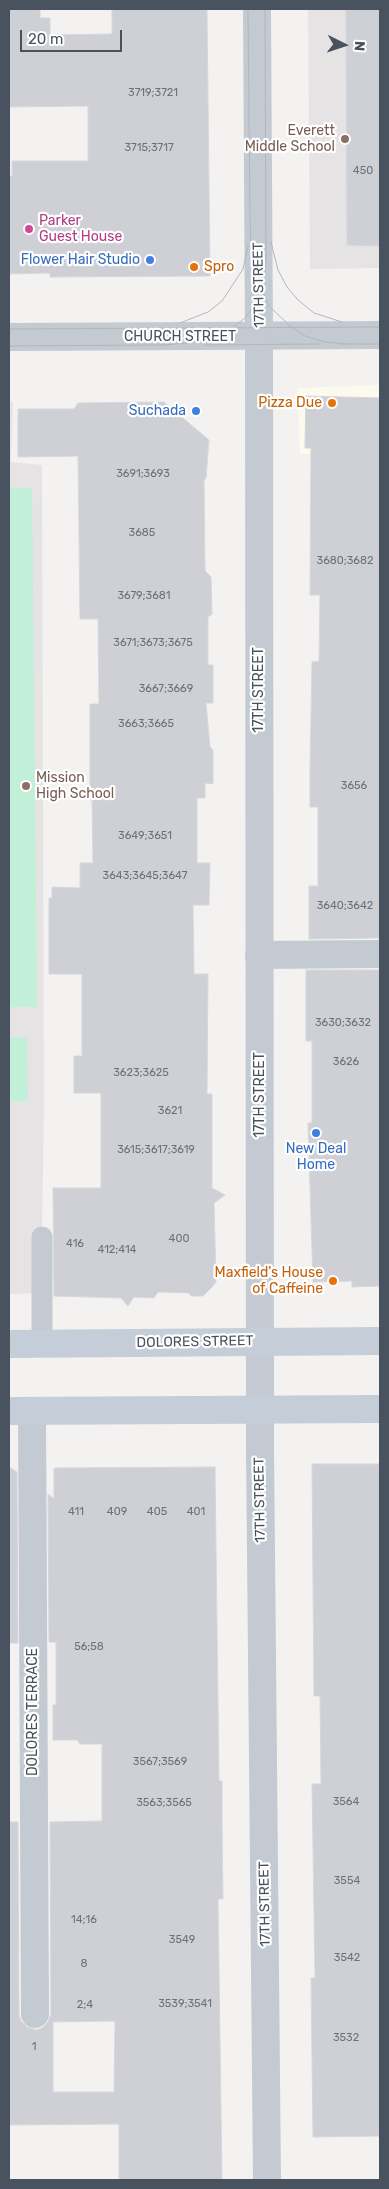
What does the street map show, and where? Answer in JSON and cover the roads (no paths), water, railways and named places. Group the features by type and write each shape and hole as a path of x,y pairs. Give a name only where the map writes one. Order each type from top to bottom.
{"main road":[{"name":"DOLORES STREET","path":"9,1344 380,1341"},
{"path":"20,1411 380,1409"}],"street":[{"name":"17TH STREET","path":"257,9 260,1409 267,2180"},
{"name":"CHURCH STREET","path":"9,337 380,335"},
{"path":"259,955 380,954"},
{"name":"DOLORES TERRACE","path":"20,1411 35,2014"}],"lane":[{"path":"42,1237 42,1344"}],"tram line":[{"path":"248,9 251,250 257,279 269,306 291,327 305,336 325,342 346,344"},
{"path":"162,345 202,342 220,337 245,318 263,292 266,260 265,9"},
{"path":"271,242 278,270 287,287 298,300 314,313 342,322"},
{"path":"180,323 208,312 222,301 243,269 248,246"},
{"path":"9,329 380,327"},
{"path":"204,345 321,344"},
{"path":"339,344 380,344"},
{"path":"9,346 169,345"}],"place":[{"name":"Everett Middle School","path":"345,139"},
{"name":"Parker Guest House","path":"29,229"},
{"name":"Flower Hair Studio","path":"150,260"},
{"name":"Spro","path":"194,267"},
{"name":"Pizza Due","path":"332,403"},
{"name":"Suchada","path":"196,411"},
{"name":"Mission High School","path":"26,786"},
{"name":"New Deal Home","path":"316,1133"},
{"name":"Maxfield's House of Caffeine","path":"333,1281"}]}
